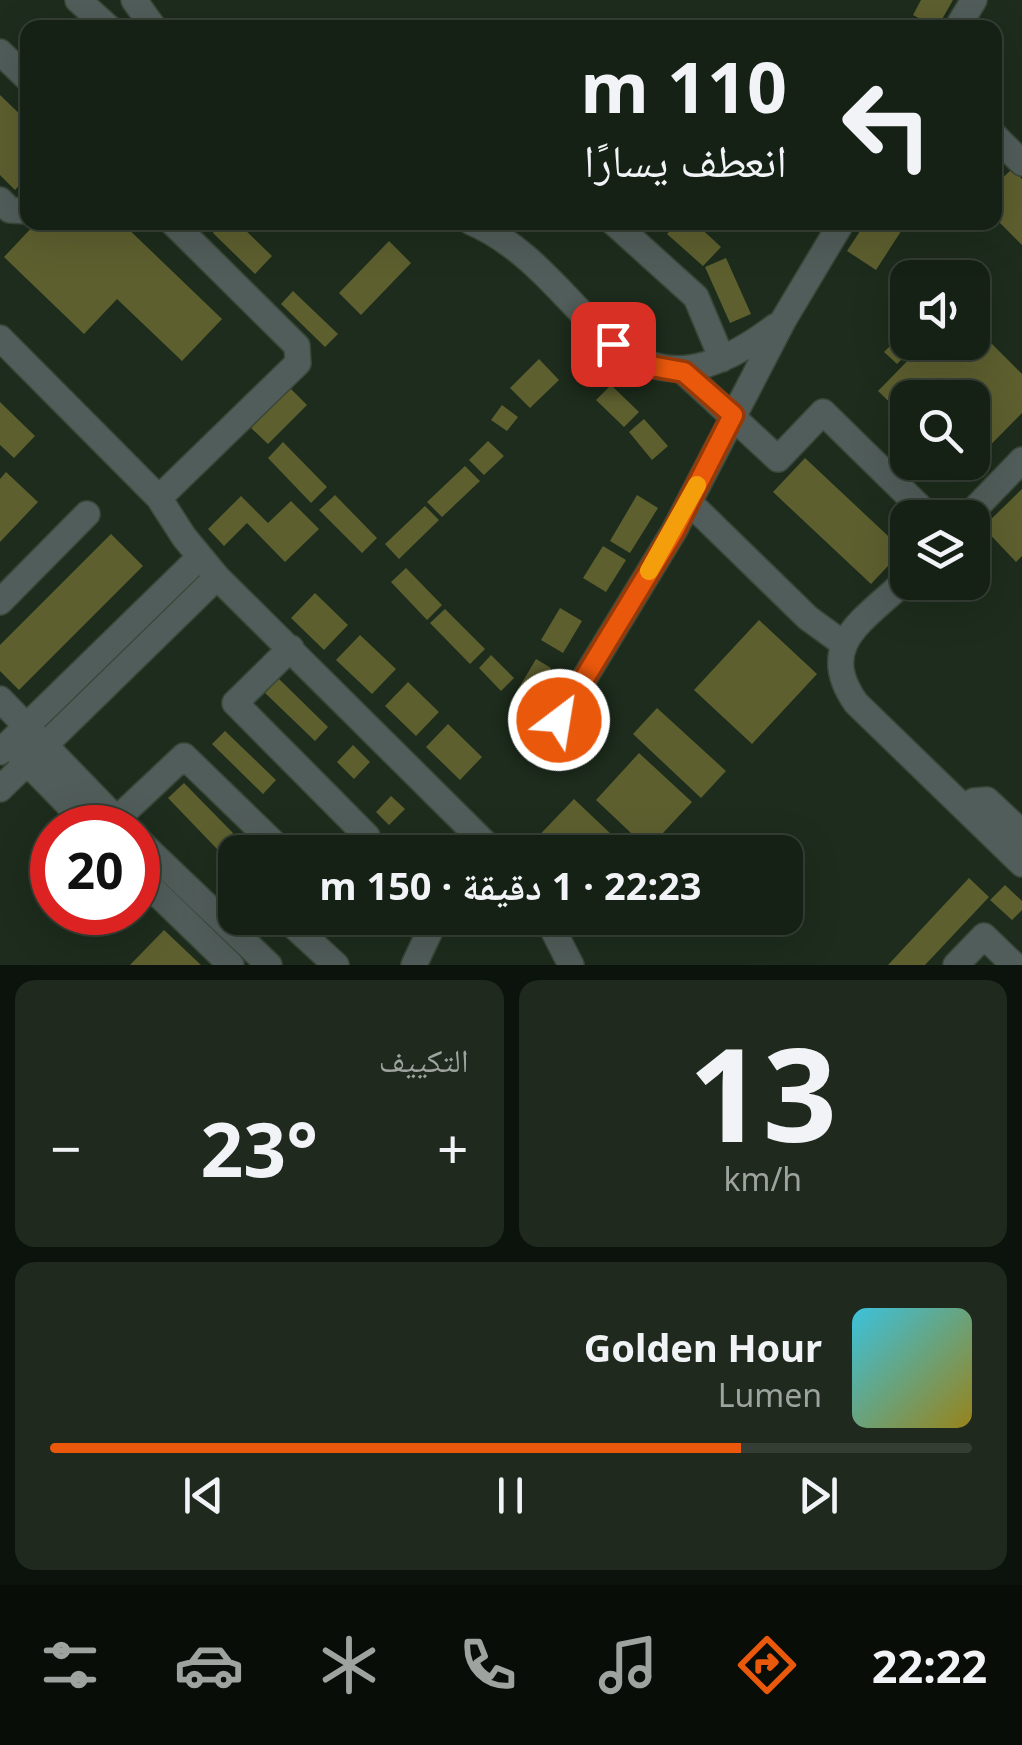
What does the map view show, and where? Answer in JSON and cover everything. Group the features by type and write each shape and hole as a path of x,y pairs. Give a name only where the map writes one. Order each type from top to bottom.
{"lane":[{"path":"78,0 100,20"},
{"path":"0,52 20,71"},
{"path":"1002,143 1022,162"},
{"path":"159,498 298,363 297,346 180,230"},
{"path":"485,230 516,248 613,344 651,366 684,372 742,352 784,319"},
{"path":"622,230 696,297 722,359"},
{"path":"559,720 689,502 784,319 837,230"},
{"path":"0,338 159,498 209,567 477,835"},
{"path":"684,372 778,459 823,412 913,500"},
{"path":"983,500 1022,460"},
{"path":"689,502 808,618 841,642"},
{"path":"0,602 87,514"},
{"path":"0,789 18,744 209,567"},
{"path":"890,595 841,642 838,669 856,703 1022,864"},
{"path":"290,648 235,703 366,835"},
{"path":"0,700 18,744 71,805"},
{"path":"18,744 98,805"},
{"path":"138,805 184,756 266,835"},
{"path":"966,810 974,801 987,800 1022,833"},
{"path":"160,861 268,965"},
{"path":"160,896 231,965"},
{"path":"303,935 336,965"},
{"path":"414,965 428,935"},
{"path":"556,935 571,965"},
{"path":"956,965 984,936 1014,965"}],"building":[{"path":"921,0 953,0 942,20 922,20 913,15"},
{"path":"0,95 20,114 20,185 15,190 0,175"},
{"path":"1012,169 1022,179 1022,245 1002,225 1002,178"},
{"path":"29,230 129,230 222,319 182,361 117,299 84,334 4,257"},
{"path":"245,230 272,256 255,274 213,233"},
{"path":"671,230 703,230 721,247 703,266 667,234"},
{"path":"861,230 902,230 876,270 847,251"},
{"path":"389,241 411,263 361,315 339,293"},
{"path":"726,258 751,314 730,323 705,267"},
{"path":"293,291 338,334 325,347 281,304"},
{"path":"990,342 1022,374 1022,413 990,446 990,380 890,380 890,403 878,391 908,360 990,360"},
{"path":"539,359 559,380 530,408 510,388"},
{"path":"611,385 639,412 624,427 596,400"},
{"path":"290,388 307,405 268,444 251,428"},
{"path":"0,402 35,436 14,458 0,445"},
{"path":"502,405 518,417 507,431 491,420"},
{"path":"644,419 668,446 652,460 629,432"},
{"path":"488,441 504,456 484,475 469,460"},
{"path":"283,442 327,487 311,503 268,458"},
{"path":"805,458 890,538 890,564 871,584 773,492"},
{"path":"465,466 480,481 442,517 427,502"},
{"path":"6,472 38,502 0,542 0,479"},
{"path":"1022,489 1022,556 1016,562 990,534 990,520"},
{"path":"335,495 377,538 362,553 319,510"},
{"path":"637,495 658,508 630,553 610,541"},
{"path":"241,496 268,523 291,501 319,529 285,562 247,523 224,546 208,529"},
{"path":"425,506 439,520 399,559 385,544"},
{"path":"111,534 143,566 19,690 0,671 0,645"},
{"path":"603,546 626,560 606,592 583,578"},
{"path":"406,568 442,605 427,620 391,582"},
{"path":"315,593 348,625 324,650 291,618"},
{"path":"560,608 582,621 563,653 541,640"},
{"path":"445,609 485,649 470,664 430,623"},
{"path":"759,620 817,674 752,744 694,690"},
{"path":"360,635 396,669 372,694 336,660"},
{"path":"491,655 514,678 501,691 479,668"},
{"path":"536,659 551,668 525,712 510,703"},
{"path":"277,677 328,727 315,741 263,691"},
{"path":"408,682 439,712 416,736 385,706"},
{"path":"657,708 726,771 701,798 633,734"},
{"path":"448,724 482,757 460,780 426,747"},
{"path":"225,731 276,780 263,794 212,744"},
{"path":"353,745 370,762 354,779 337,762"},
{"path":"639,753 692,802 661,835 633,835 596,800"},
{"path":"184,783 233,833 218,835 217,849 168,798"},
{"path":"391,796 405,809 389,825 376,812"},
{"path":"574,799 612,835 539,835"},
{"path":"969,878 989,897 925,965 888,965"},
{"path":"1005,885 1022,901 1022,910 1012,920 990,900"},
{"path":"164,930 201,965 130,965"}],"slow traffic":[{"path":"649,571 697,485"}],"route":[{"path":"559,720 674,531 733,415 684,372 651,366 613,344"}]}
